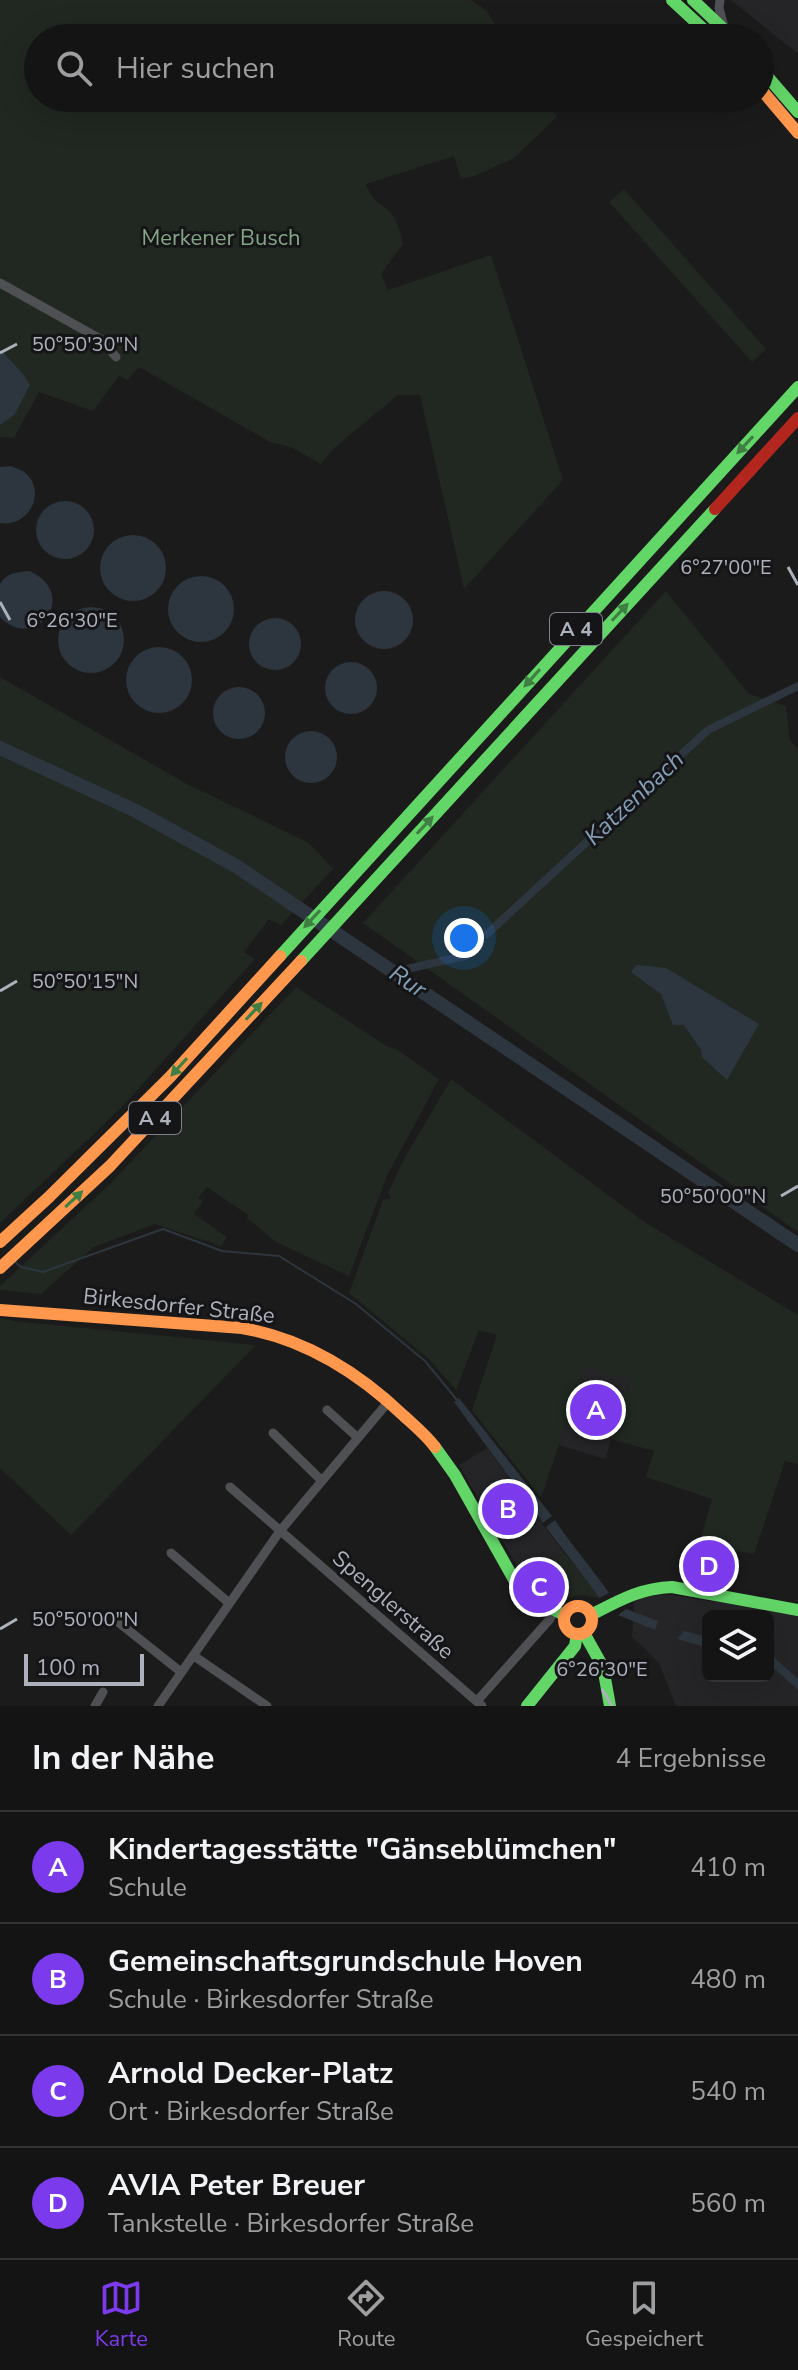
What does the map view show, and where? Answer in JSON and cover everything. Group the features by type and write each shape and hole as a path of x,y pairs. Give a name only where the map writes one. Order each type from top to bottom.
{"main road":[{"path":"672,0 698,24"},
{"path":"693,0 718,24"},
{"path":"774,84 798,112"},
{"path":"774,105 798,133"},
{"name":"A 4","path":"1,1241 170,1077 798,387"},
{"name":"A 4","path":"0,1268 110,1166 798,418"},
{"name":"Birkesdorfer Straße","path":"0,1310 242,1328 271,1333 306,1346 340,1364 389,1401 429,1439 455,1475 517,1585 559,1612"},
{"path":"591,1615 633,1592 660,1587 798,1610"},
{"path":"527,1706 575,1646 581,1633 591,1626 591,1615 579,1606 559,1612 566,1628 581,1633 601,1658 610,1706"}],"street":[{"path":"720,0 719,8 725,24"},
{"path":"0,283 102,340 116,357"},
{"path":"158,1706 280,1531 389,1401"},
{"path":"327,1410 357,1437"},
{"path":"273,1433 321,1480"},
{"name":"Spenglerstraße","path":"230,1487 480,1704"},
{"path":"171,1553 229,1603"},
{"path":"480,1704 559,1612"},
{"path":"118,1622 181,1672"},
{"path":"194,1656 267,1706"},
{"path":"95,1706 103,1692"}],"shaded area":[{"path":"731,0 798,0 798,54 774,35 774,24 761,24"},
{"path":"0,349 30,385 15,414 0,425"},
{"path":"11,466 31,479 35,497 27,514 19,520 0,523 0,467"},
{"path":"65,501 86,509 94,530 86,551 65,559 44,551 36,530 44,509"},
{"path":"133,535 156,545 166,568 156,591 133,601 110,591 100,568 110,545"},
{"path":"29,571 44,581 51,593 52,605 48,616 39,625 27,629 14,627 0,617 0,584 9,575"},
{"path":"201,576 224,586 234,609 224,632 201,642 178,632 168,609 178,586"},
{"path":"384,591 405,599 413,620 405,641 384,649 363,641 355,620 363,599"},
{"path":"91,607 104,610 114,617 121,627 124,640 121,653 114,663 104,670 91,673 78,670 68,663 61,653 58,640 61,627 68,617 78,610"},
{"path":"275,618 293,626 301,644 293,662 275,670 257,662 249,644 257,626"},
{"path":"159,647 172,650 182,657 189,667 192,680 189,693 182,703 172,710 159,713 146,710 136,703 129,693 126,680 129,667 136,657 146,650"},
{"path":"351,662 369,670 377,688 369,706 351,714 333,706 325,688 333,670"},
{"path":"239,687 257,695 265,713 257,731 239,739 221,731 213,713 221,695"},
{"path":"311,731 329,739 337,757 329,775 311,783 293,775 285,757 293,739"},
{"path":"636,965 666,968 759,1024 727,1080 702,1057 701,1050 684,1025 673,1025 661,994 631,972"},
{"path":"586,1364 630,1381 605,1459 559,1445"},
{"path":"459,1398 552,1516 543,1523 454,1402"},
{"path":"487,1448 564,1553 524,1578 459,1465"},
{"path":"555,1520 609,1593 599,1598 546,1527"},
{"path":"672,1595 766,1610 702,1610 702,1682 774,1682 774,1611 798,1615 798,1706 676,1706 659,1663 632,1637 634,1602 645,1597"},
{"path":"626,1609 658,1621 655,1630 618,1615"},
{"path":"684,1631 702,1636 702,1646 677,1639"},
{"path":"774,1657 798,1679 798,1690 774,1668"}],"green space":[{"name":"Merkener Busch","path":"0,0 471,0 486,10 495,24 24,24 24,112 553,112 557,117 514,158 477,175 461,179 454,156 366,184 374,199 393,215 403,244 381,274 388,290 491,255 563,480 464,589 420,395 398,395 333,449 321,464 291,447 270,442 139,367 128,380 119,376 93,411 39,392 14,438 0,437"},
{"path":"624,189 766,349 752,362 609,202"},
{"path":"666,591 749,694 786,706 790,740 798,750 798,1232 363,923"},
{"path":"0,677 187,784 309,843 333,869 281,925 269,919 244,952 255,959 121,1108 0,1223"},
{"path":"296,987 439,1079 387,1176 349,1276 276,1242 247,1218 248,1215 207,1187 198,1198 203,1201 194,1214 227,1237 221,1246 155,1224 94,1247 41,1294 0,1290 0,1286 110,1184"},
{"path":"451,1079 646,1223 798,1315 798,1464 785,1461 754,1554 699,1545 712,1499 646,1477 654,1451 611,1439 630,1381 586,1365 541,1498 472,1410 497,1335 479,1330 456,1390 429,1359 349,1293 383,1200 391,1198 388,1193 404,1159"},
{"path":"0,1318 256,1345 71,1535 0,1468"},
{"path":"564,1553 599,1598 580,1595 557,1600 535,1589 524,1578"}],"waterway":[{"name":"Katzenbach","path":"487,934 708,730 798,686"},
{"name":"Rur","path":"0,748 136,811 236,866 798,1245"},
{"name":"Katzenbach","path":"393,972 465,956"},
{"path":"15,1262 21,1267 43,1272 163,1229 222,1251 279,1256 356,1304 425,1361 457,1400"}],"traffic: fast":[{"path":"672,0 698,24"},
{"path":"693,0 718,24"},
{"path":"774,84 798,112"},
{"path":"280,956 798,387"},
{"path":"301,961 715,509"},
{"path":"435,1447 455,1475 517,1585 537,1601 564,1615"},
{"path":"591,1615 639,1593 672,1587 798,1610"},
{"path":"584,1633 603,1667 610,1706"},
{"path":"527,1706 575,1646 577,1634"}],"traffic: slow":[{"path":"774,105 798,133"},
{"path":"0,1242 170,1077 280,956"},
{"path":"0,1268 110,1166 301,961"},
{"path":"0,1310 242,1328 288,1340 330,1360 368,1385 435,1447"},
{"path":"578,1606 588,1610 592,1620 588,1630 578,1634 568,1630 564,1620 568,1610 578,1606"}],"traffic: jam":[{"path":"715,509 798,418"}],"place":[{"name":"Kindertagesstätte \"Gänseblümchen\"","path":"596,1410"},
{"name":"Gemeinschaftsgrundschule Hoven","path":"508,1509"},
{"name":"AVIA Peter Breuer","path":"709,1566"},
{"name":"Arnold Decker-Platz","path":"539,1587"}]}
